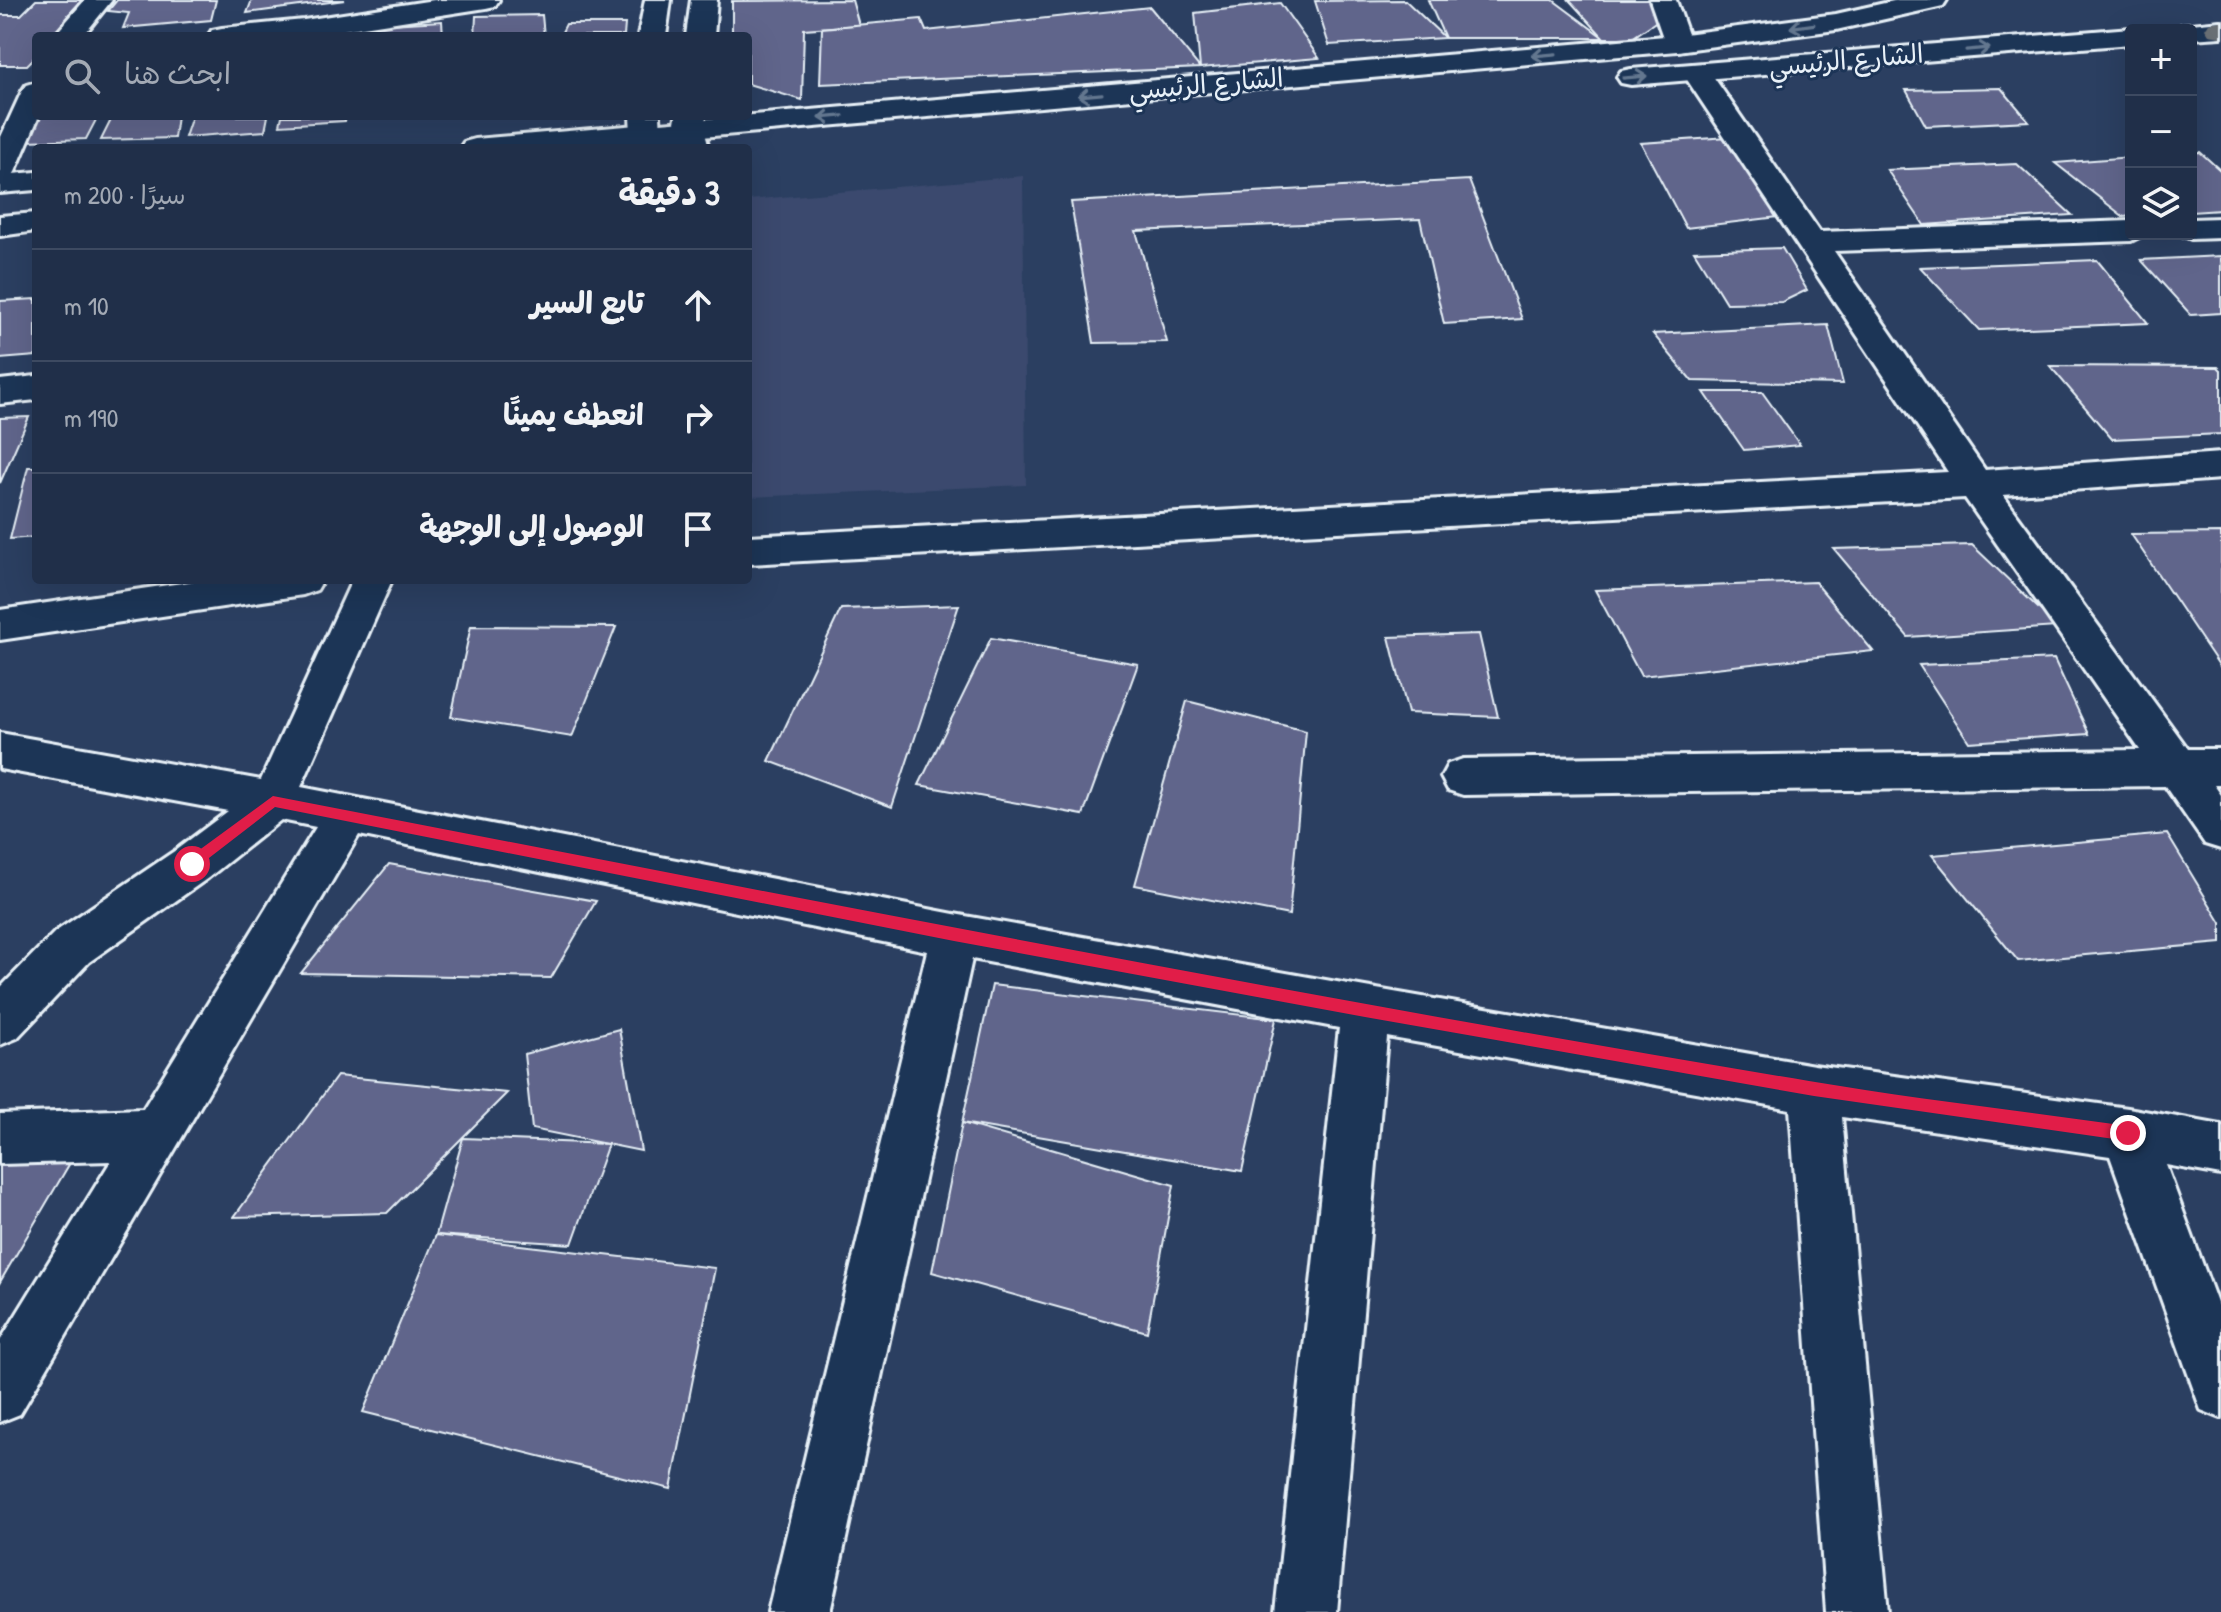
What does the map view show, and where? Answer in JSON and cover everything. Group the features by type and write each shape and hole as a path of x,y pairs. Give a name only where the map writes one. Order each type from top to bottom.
{"street":[{"path":"71,32 99,0"},
{"path":"263,32 304,28 454,2 486,0"},
{"path":"653,32 658,0"},
{"path":"700,32 704,0"},
{"path":"1663,0 1686,58 1975,484 2221,830"},
{"name":"الشارع الرئيسي","path":"1601,80 1934,0"},
{"path":"2197,31 2220,29"},
{"name":"الشارع الرئيسي","path":"518,144 645,132 1686,58 2125,36"},
{"path":"0,172 32,100"},
{"path":"752,151 969,132"},
{"path":"0,184 32,181"},
{"path":"0,226 32,222"},
{"path":"2197,229 2221,228"},
{"path":"1811,242 2125,231"},
{"path":"0,392 32,388"},
{"path":"752,550 1975,484 2220,467"},
{"path":"0,625 276,584"},
{"path":"0,1022 72,947 192,864 273,801 370,584"},
{"path":"0,751 348,814 954,935 1365,1010 1814,1089 2128,1133 2221,1150"},
{"path":"1463,777 2221,767"},
{"path":"0,1394 348,814"},
{"path":"799,1612 954,935"},
{"path":"1306,1612 1365,1010"},
{"path":"1814,1089 1857,1612"},
{"path":"2128,1133 2221,1390"},
{"path":"0,1139 157,1134"}],"shaded area":[{"path":"1023,176 1026,485 752,497 752,200"}],"building":[{"path":"36,0 82,0 69,14 77,14 61,32 32,32 32,60 27,65 0,65 0,15 21,15"},
{"path":"117,0 216,0 211,20 123,28 129,13 108,11"},
{"path":"252,0 345,0 247,13"},
{"path":"852,0 859,25 804,29 802,100 752,85 752,32 732,32 732,1"},
{"path":"1405,0 1445,38 1329,45 1315,1"},
{"path":"1428,0 1553,0 1604,38 1445,38"},
{"path":"1569,0 1655,0 1664,16 1632,38 1604,38"},
{"path":"1280,3 1319,58 1200,68 1195,13"},
{"path":"1150,7 1200,68 820,84 822,28 921,19 926,31"},
{"path":"542,15 544,32 475,32 476,16"},
{"path":"442,21 443,32 371,32 372,25"},
{"path":"566,24 625,24 624,32 562,32"},
{"path":"2001,88 2029,121 1926,126 1906,90"},
{"path":"39,120 96,120 86,139 27,141"},
{"path":"111,120 176,120 174,138 101,140"},
{"path":"191,120 267,120 265,131 185,137"},
{"path":"281,120 345,120 345,121 280,125"},
{"path":"1729,137 1787,216 1686,228 1641,143"},
{"path":"2197,152 2221,171 2221,210 2197,212"},
{"path":"2125,157 2125,217 2124,217 2055,163"},
{"path":"2017,164 2072,215 1924,225 1887,170"},
{"path":"1469,180 1522,319 1444,324 1420,219 1136,231 1167,342 1094,343 1071,202"},
{"path":"1782,248 1807,290 1782,302 1726,303 1694,251"},
{"path":"2221,256 2221,313 2191,315 2141,260"},
{"path":"2097,260 2148,323 1979,330 1920,267"},
{"path":"32,299 32,356 0,359 0,301"},
{"path":"1828,325 1843,384 1692,381 1653,334"},
{"path":"2050,366 2218,367 2221,370 2221,434 2112,439"},
{"path":"1704,392 1762,392 1800,445 1744,450"},
{"path":"29,417 0,483 0,418"},
{"path":"28,467 32,467 32,537 10,539"},
{"path":"2221,533 2221,668 2131,534"},
{"path":"1972,545 2058,627 1908,637 1834,549"},
{"path":"1815,582 1873,651 1641,676 1595,590"},
{"path":"959,605 892,807 769,761 841,609"},
{"path":"471,626 616,627 572,737 451,717"},
{"path":"1479,634 1498,717 1408,713 1389,637"},
{"path":"991,638 1138,664 1083,815 919,785"},
{"path":"2054,659 2089,734 1969,742 1919,665"},
{"path":"1187,701 1306,731 1289,915 1135,885"},
{"path":"2167,834 2221,923 2221,943 2018,961 1932,855"},
{"path":"389,864 596,901 551,978 301,973"},
{"path":"992,985 1276,1019 1242,1171 962,1123"},
{"path":"619,1029 641,1151 532,1129 524,1054"},
{"path":"337,1076 507,1093 387,1213 234,1217"},
{"path":"962,1123 1174,1185 1147,1332 932,1272"},
{"path":"463,1138 608,1144 572,1244 436,1235"},
{"path":"77,1151 0,1282 0,1158"},
{"path":"436,1235 715,1268 671,1489 363,1412"}],"route":[{"path":"192,864 273,801 954,935 1365,1010 1814,1089 2128,1133"}]}
